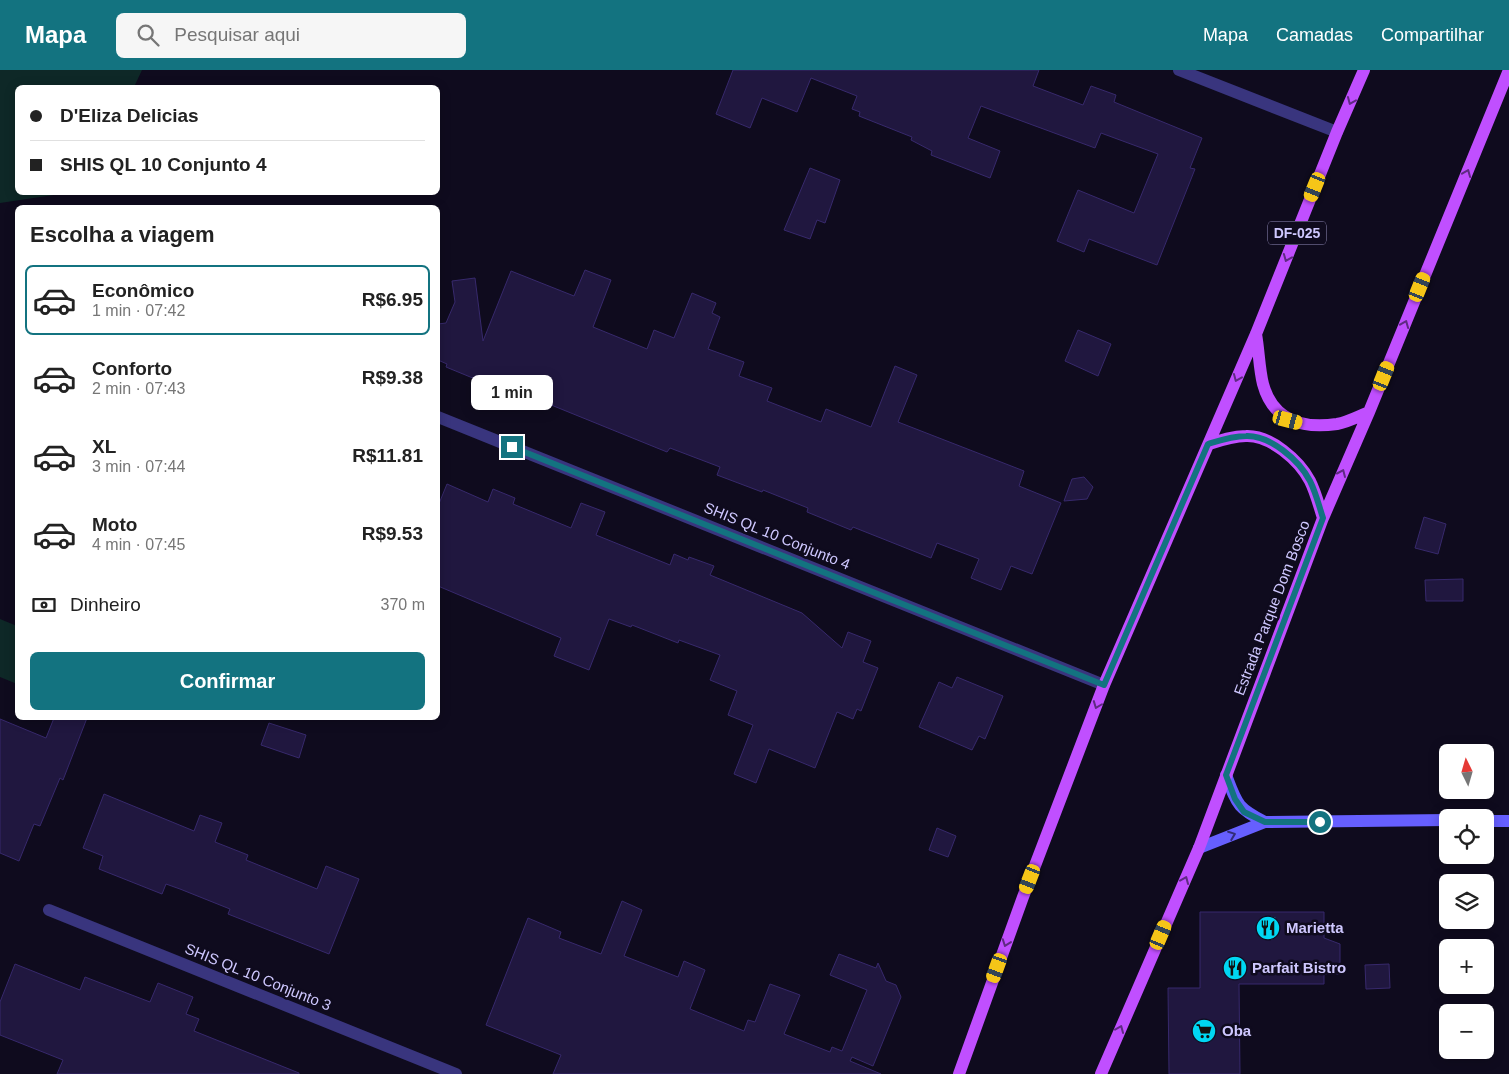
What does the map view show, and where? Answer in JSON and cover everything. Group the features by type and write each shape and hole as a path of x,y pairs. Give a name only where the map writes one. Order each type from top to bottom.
{"main road":[{"name":"DF-025","path":"959,1074 1023,897 1104,685 1256,334 1337,132 1364,70"},
{"name":"Estrada Parque Dom Bosco","path":"1101,1074 1199,848 1323,518 1370,412 1509,70"},
{"path":"1256,334 1264,385 1274,406 1288,420 1310,426 1338,424 1370,412"},
{"path":"1208,444 1230,437 1248,436 1261,438 1284,450 1310,481 1323,518"}],"street":[{"path":"1179,70 1337,132"},
{"name":"SHIS QL 10 Conjunto 4","path":"440,418 1104,685"},
{"path":"1226,775 1235,799 1244,812 1265,822"},
{"path":"1199,848 1265,822 1439,820"},
{"path":"1494,821 1509,821"},
{"name":"SHIS QL 10 Conjunto 3","path":"49,910 456,1074"}],"green space":[{"path":"0,70 142,70 135,85 15,85 15,195 54,195 0,203"},
{"path":"0,619 15,625 15,683 0,677"}],"building":[{"path":"733,70 1039,70 1033,86 1083,105 1091,86 1116,95 1114,102 1202,138 1190,168 1195,169 1157,265 1089,239 1084,252 1057,241 1078,190 1134,213 1158,154 1101,133 1095,148 981,106 968,138 1000,151 990,178 931,155 932,151 911,140 912,137 859,116 860,112 852,109 857,96 811,78 797,112 762,98 750,128 716,114"},
{"path":"810,168 840,180 825,223 817,220 810,239 784,230"},
{"path":"585,270 611,280 593,327 647,349 654,330 674,338 692,293 716,303 712,313 720,317 708,349 744,362 739,376 772,388 767,401 821,422 826,409 871,427 895,366 917,375 898,422 1024,471 1019,486 1061,503 1032,574 1011,566 1001,590 971,578 979,559 937,543 931,558 853,527 851,530 807,512 808,508 763,490 762,492 717,475 720,467 670,448 667,452 497,383 481,378 480,381 446,367 447,364 440,361 440,324 446,323 455,302 452,281 475,278 483,341 511,271 574,296"},
{"path":"1078,330 1111,344 1098,376 1065,361"},
{"path":"1084,477 1093,487 1087,499 1064,501 1072,479"},
{"path":"447,484 488,502 493,489 515,498 513,504 571,528 581,503 605,512 596,535 670,565 674,554 688,560 689,557 714,566 710,575 802,613 842,648 848,632 871,641 863,662 878,668 861,711 857,709 853,719 837,712 815,768 769,749 756,783 734,774 753,725 728,715 737,691 710,680 720,655 679,640 678,643 632,625 631,627 609,619 589,670 554,656 561,638 440,587 440,501"},
{"path":"1424,517 1446,524 1438,554 1415,548"},
{"path":"1463,579 1463,601 1426,601 1425,580"},
{"path":"957,677 1003,696 985,739 979,736 972,750 919,727 939,682 952,688"},
{"path":"0,719 46,738 53,720 86,720 63,780 60,778 40,826 34,824 19,861 0,853"},
{"path":"269,723 306,735 299,758 261,745"},
{"path":"104,794 194,831 200,815 222,823 215,842 248,855 246,860 317,889 326,866 359,879 329,954 228,914 230,909 180,889 166,884 162,894 99,869 103,856 83,848"},
{"path":"937,828 956,836 948,857 929,850"},
{"path":"622,901 642,910 624,956 678,977 684,961 705,970 690,1009 744,1031 748,1020 755,1022 770,984 800,995 784,1034 830,1052 832,1047 842,1051 867,990 830,975 839,954 876,968 878,963 886,981 896,985 901,997 873,1066 852,1057 850,1061 881,1074 553,1074 561,1055 486,1025 528,918 561,932 559,938 601,954"},
{"path":"1200,912 1324,912 1324,938 1340,944 1340,974 1324,974 1324,984 1239,984 1240,1074 1169,1074 1168,988 1200,988"},
{"path":"15,964 80,990 85,977 150,1002 158,983 193,997 186,1014 199,1019 194,1031 299,1074 57,1074 63,1060 0,1035 0,1002"},
{"path":"1389,964 1390,988 1366,989 1365,965"}],"place":[{"name":"Marietta","path":"1268,928"},
{"name":"Parfait Bistro","path":"1235,968"},
{"name":"Oba","path":"1204,1031"}],"route":[{"path":"512,447 1104,685 1208,444 1230,437 1248,436 1261,438 1284,450 1298,465 1310,481 1323,518 1226,775 1235,799 1244,812 1265,822 1320,822"}]}
